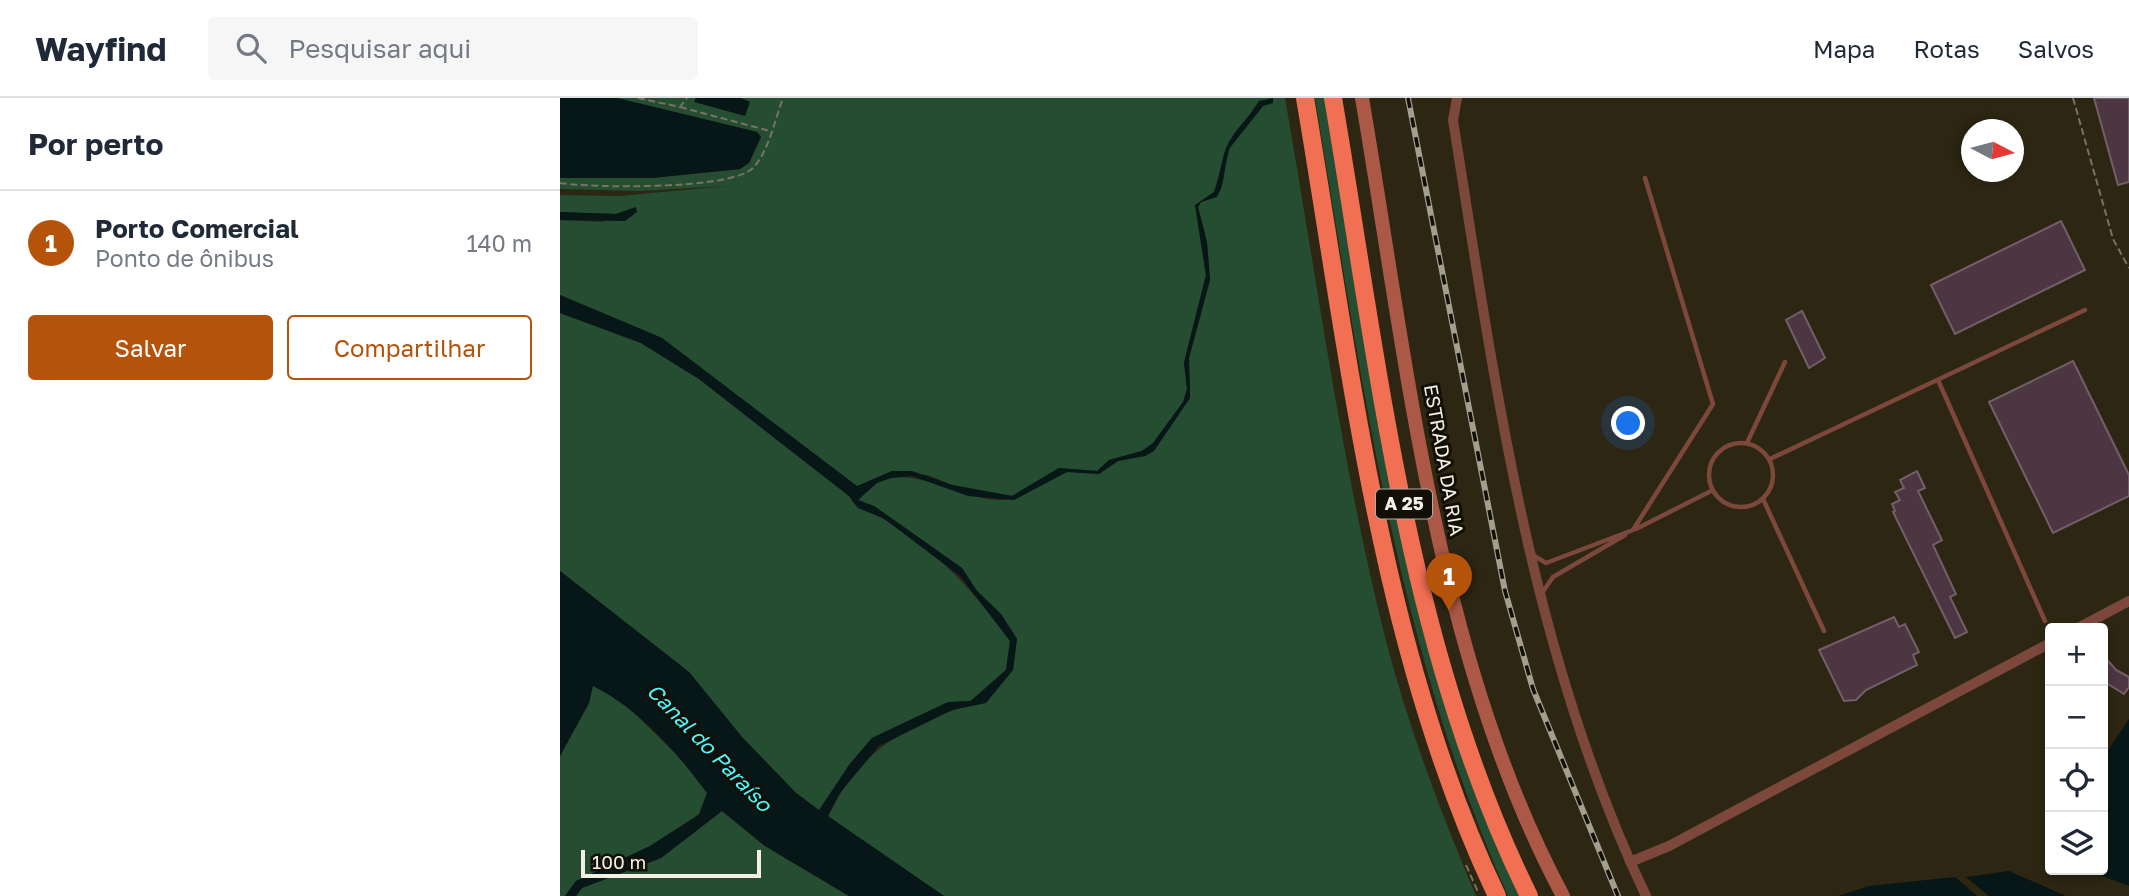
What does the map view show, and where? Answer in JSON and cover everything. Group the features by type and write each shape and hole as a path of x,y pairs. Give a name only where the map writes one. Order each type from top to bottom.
{"highway":[{"name":"A 25","path":"1305,98 1364,441 1388,560 1417,678 1443,764 1497,896"},
{"name":"A 25","path":"1333,98 1390,433 1421,580 1443,668 1470,757 1529,896"}],"street":[{"name":"ESTRADA DA RIA","path":"1362,98 1444,567 1508,775 1563,896"},
{"path":"1457,98 1453,120 1503,433 1539,597 1576,719 1630,862 1646,896"},
{"path":"2087,623 2129,601"},
{"path":"1630,862 1669,846 2045,646"}],"lane":[{"path":"1529,553 1546,563 1633,530 1713,404 1645,178"},
{"path":"1770,460 2085,310"},
{"path":"1747,443 1785,362"},
{"path":"1938,380 2045,621"},
{"path":"1747,443 1760,449 1770,460 1772,480 1763,499 1750,506 1736,506 1723,501 1713,490 1709,477 1712,462 1720,451 1733,444 1747,443"},
{"path":"1539,597 1553,577 1633,530 1713,490"},
{"path":"1763,499 1824,631"}],"path":[{"path":"638,98 770,131"},
{"path":"660,104 664,98"},
{"path":"680,107 687,98"},
{"path":"560,183 654,186 740,177 754,167 783,98"},
{"path":"2073,98 2113,239 2129,268"}],"green space":[{"path":"617,98 1285,98 1343,439 1386,641 1426,770 1476,896 944,896 828,817 850,780 876,751 928,720 990,698 993,691 1013,670 1017,639 1001,614 977,591 962,568 874,506 858,501 872,486 889,478 907,477 985,498 1012,499 1058,474 1075,471 1099,474 1117,461 1145,456 1190,398 1189,358 1210,280 1207,242 1198,207 1221,187 1229,149 1263,106 1259,101 1226,149 1214,192 1195,205 1206,275 1184,362 1187,389 1183,403 1153,443 1142,451 1109,460 1097,471 1059,468 1012,496 952,485 928,475 892,471 857,487 662,338 560,295 560,220 602,222 635,207 616,214 560,212 560,195 619,196 727,186 640,191 560,189 560,178 652,178 740,169 749,163 761,137 757,132"},
{"path":"1315,98 1326,98 1402,527 1522,896 1508,896 1469,800 1436,702 1409,603 1366,403"},
{"path":"560,313 641,343 699,379 849,496 856,505 884,519 921,545 953,573 983,605 1010,641 1006,670 970,701 948,702 872,738 849,765 820,811 796,793 742,737 689,672 560,571"},
{"path":"592,685 621,700 684,762 707,793 699,814 650,846 576,881 565,896 560,896 560,756 589,703"},
{"path":"722,811 765,846 849,896 576,896 582,888 661,858"}],"water":[{"path":"560,98 617,98 757,132 761,137 749,163 740,169 652,178 560,178"},
{"path":"696,98 741,98 750,102 745,116 694,102"},
{"name":"Canal do Paraíso","path":"1273,98 1273,103 1263,106 1229,149 1217,197 1201,202 1198,207 1207,242 1210,280 1189,358 1190,398 1154,451 1145,456 1118,461 1099,474 1067,472 1014,500 968,496 912,476 891,478 877,483 858,500 874,506 962,568 977,591 1001,614 1017,639 1013,670 986,703 952,710 879,746 839,794 828,816 944,896 849,896 765,846 722,811 661,858 582,888 576,896 565,896 576,881 650,846 699,815 707,793 656,732 610,695 593,686 589,703 560,756 560,571 689,672 742,737 796,793 819,810 849,765 872,738 948,702 971,701 1006,670 1010,641 960,576 883,518 858,508 849,496 699,379 641,343 560,313 560,295 662,338 857,486 892,471 912,471 952,485 1012,496 1059,468 1097,471 1109,460 1142,451 1153,443 1183,402 1187,389 1184,363 1206,275 1195,205 1214,192 1226,148 1233,135 1259,101"},
{"path":"636,207 637,212 625,221 560,220 560,212 616,214"},
{"path":"2129,719 2129,886 2100,875 2108,875 2108,750"},
{"path":"2009,871 2066,896 1989,896 1966,877"},
{"path":"1955,877 1977,896 1838,896 1869,886"}],"building":[{"path":"2094,98 2129,98 2129,182 2118,185"},
{"path":"2061,221 2085,270 1955,334 1931,285"},
{"path":"1802,311 1825,358 1809,368 1786,320"},
{"path":"2073,361 2129,475 2129,496 2053,533 1989,402"},
{"path":"1917,471 1925,488 1918,491 1942,540 1933,545 1956,594 1950,597 1967,632 1955,638 1893,512 1895,511 1892,504 1900,500 1895,492 1904,488 1900,480"},
{"path":"1894,617 1899,627 1905,624 1919,652 1913,655 1917,665 1866,690 1856,700 1844,701 1819,650"},
{"path":"2108,661 2116,670 2129,677 2129,687 2124,694 2108,684"}],"railway":[{"path":"1408,98 1505,591 1533,689 1618,896"}],"place":[{"name":"Porto Comercial","path":"1449,611"}]}
